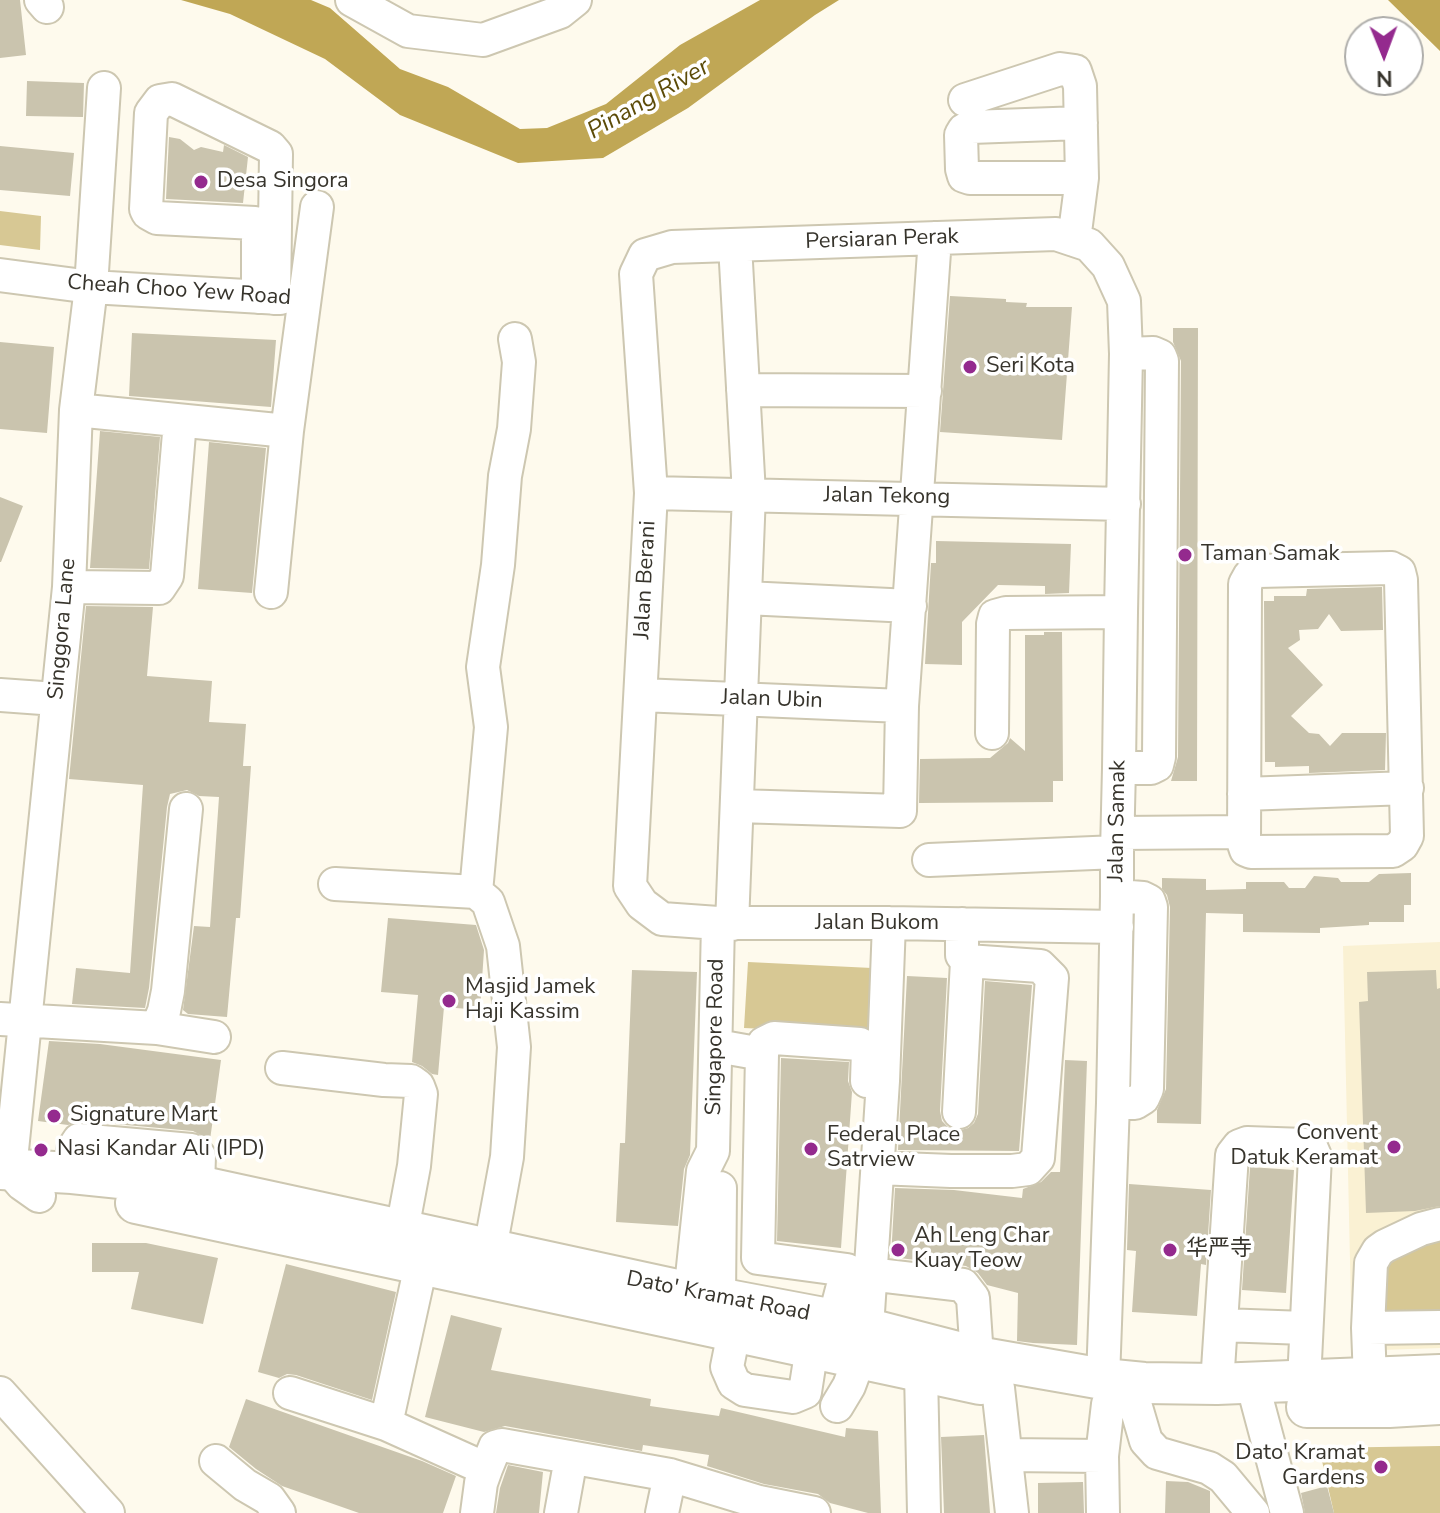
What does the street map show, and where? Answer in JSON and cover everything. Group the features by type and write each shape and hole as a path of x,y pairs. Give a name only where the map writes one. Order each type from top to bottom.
{"main road":[{"name":"Dato' Kramat Road","path":"12,1183 72,1173 198,1186 490,1249 708,1311"},
{"name":"Dato' Kramat Road","path":"12,1183 133,1202 514,1284 708,1311 988,1373 1116,1396 1242,1391 1304,1381 1440,1375"},
{"name":"Dato' Kramat Road","path":"843,1339 921,1372 988,1373"},
{"name":"Dato' Kramat Road","path":"1242,1391 1389,1407 1440,1404"}],"street":[{"path":"352,0 408,31 483,40 560,12 575,0"},
{"path":"965,100 1060,69 1075,71 1080,86 1082,178 1074,240"},
{"name":"Singgora Lane","path":"12,1183 13,1019 69,587 76,410 91,287 104,88"},
{"path":"172,99 270,147 276,154 278,298 255,223 157,218 148,213 151,113 160,101 172,99"},
{"path":"1081,123 971,127 961,135 964,176 1082,178"},
{"path":"278,298 317,207"},
{"name":"Persiaran Perak","path":"645,255 672,247 1056,234 1089,245 1108,266"},
{"path":"737,806 900,811 902,706 935,238"},
{"name":"Singapore Road","path":"735,245 749,494 737,806 725,924 713,1151 703,1171 708,1311 734,1383 745,1390 793,1397 805,1392 843,1339"},
{"name":"Jalan Berani","path":"642,904 630,886 651,493 636,274 645,255"},
{"name":"Jalan Samak","path":"1103,1513 1102,1456 1116,1396 1113,1103 1126,354 1124,301 1108,266"},
{"name":"Cheah Choo Yew Road","path":"0,275 91,287 278,298 287,431 271,592"},
{"path":"476,892 491,727 483,667 498,565 505,476 514,429 519,362 515,339"},
{"path":"1119,768 1151,768 1157,765 1159,757 1162,361 1160,356 1153,353 1126,354"},
{"path":"743,390 925,391"},
{"path":"76,410 287,431"},
{"path":"69,587 159,588 167,576 180,421"},
{"name":"Jalan Tekong","path":"651,493 1124,504"},
{"path":"1391,568 1399,572 1407,788 1407,836 1402,845 1393,851 1251,852 1246,850 1244,844 1244,794 1245,584 1250,575 1258,571 1391,568"},
{"path":"746,598 910,606"},
{"path":"992,733 995,616 1006,613 1121,612"},
{"path":"0,695 56,699"},
{"name":"Jalan Ubin","path":"641,695 902,706"},
{"path":"1244,794 1407,788"},
{"path":"157,1028 168,991 186,809"},
{"path":"929,860 1244,832"},
{"path":"335,884 476,892 488,902 503,946 514,1047 507,1157 490,1249 492,1269 514,1284"},
{"name":"Jalan Bukom","path":"642,904 662,919 725,924 962,924 1117,912"},
{"path":"837,1406 849,1386 843,1339 877,1168 889,923"},
{"path":"959,1112 967,961 962,955 962,924"},
{"path":"877,1168 1012,1171 1028,1169 1038,1158 1052,978 1040,966 967,961"},
{"path":"13,1019 157,1028 214,1037"},
{"path":"858,1272 868,1049 860,1044 774,1038 764,1043 762,1054 758,1258 858,1272 963,1285 973,1298 1000,1422 1007,1455 1012,1513"},
{"path":"717,1046 762,1054"},
{"path":"282,1068 411,1081 418,1086 421,1094 414,1166 402,1230"},
{"path":"1287,1513 1242,1391 1222,1325 1232,1155 1239,1146 1247,1143 1305,1145 1312,1149 1315,1156 1304,1381"},
{"path":"1370,1379 1368,1328 1371,1263 1378,1251 1421,1229 1440,1224"},
{"path":"386,1424 421,1265"},
{"path":"1222,1325 1305,1328"},
{"path":"1368,1328 1440,1327"},
{"path":"921,1372 924,1513"},
{"path":"0,1393 108,1513"},
{"path":"290,1393 386,1424 486,1469"},
{"path":"1116,1396 1157,1453 1209,1468 1223,1477 1253,1513"},
{"path":"477,1513 486,1469 497,1445 670,1475 759,1507 814,1513"},
{"path":"1007,1455 1102,1456"},
{"path":"561,1513 571,1458"},
{"path":"216,1461 245,1485 269,1499 279,1513"},
{"path":"662,1513 670,1475"}],"shaded area":[{"path":"0,211 41,216 40,250 0,245"},
{"name":"Convent Datuk Keramat","path":"1440,942 1440,1348 1352,1351 1343,946"},
{"path":"748,962 872,968 869,1034 744,1028"},
{"path":"1440,1235 1440,1317 1381,1316 1384,1262"},
{"name":"Dato' Kramat Gardens","path":"1440,1446 1440,1513 1334,1513 1319,1448"}],"water":[{"name":"Pinang River","path":"181,0 311,0 330,8 400,69 448,87 520,129 547,128 606,104 680,45 760,0 839,0 688,108 603,158 518,163 400,115 325,59 230,14"},
{"path":"1388,0 1440,0 1440,51 1424,35 1424,16 1404,16"}],"building":[{"path":"0,0 20,0 26,55 0,58"},
{"path":"27,81 84,83 83,117 26,116"},
{"name":"Desa Singora","path":"169,137 180,139 194,150 201,147 223,152 224,145 248,157 243,203 166,199"},
{"path":"0,146 74,153 70,196 0,190"},
{"name":"Seri Kota","path":"950,296 1006,299 1006,302 1027,303 1026,307 1072,307 1062,440 940,432"},
{"name":"Taman Samak","path":"1173,328 1198,328 1197,781 1171,781 1178,757 1181,361 1173,342"},
{"path":"132,333 276,340 271,407 129,396"},
{"path":"0,342 54,347 47,433 0,429"},
{"path":"100,431 160,437 149,569 90,568"},
{"path":"209,442 266,448 252,593 198,589"},
{"path":"0,497 23,506 1,562 0,562"},
{"path":"936,541 1071,544 1069,593 1045,594 1045,586 998,585 962,622 962,665 925,664 931,563 936,563"},
{"path":"1382,587 1383,630 1341,631 1329,614 1318,629 1299,630 1300,640 1288,648 1323,685 1291,716 1309,733 1319,734 1330,746 1342,733 1386,733 1385,770 1309,773 1309,766 1275,767 1275,762 1265,762 1264,601 1274,601 1274,596 1306,596 1307,589"},
{"path":"86,606 153,607 147,676 212,681 209,722 246,724 243,766 251,766 240,918 236,918 227,1017 188,1014 183,1010 194,926 210,927 219,797 199,796 187,790 170,794 167,807 145,1008 72,1004 76,968 130,973 143,785 69,779"},
{"path":"1044,632 1062,632 1063,781 1053,781 1053,802 919,803 920,759 990,758 1010,738 1025,751 1025,635 1044,635"},
{"path":"1411,873 1411,905 1404,905 1404,922 1369,922 1369,925 1320,928 1320,933 1243,932 1243,914 1206,913 1201,1124 1157,1123 1157,1110 1166,1089 1170,907 1162,889 1162,878 1206,879 1206,890 1246,889 1246,882 1284,882 1289,888 1305,888 1314,876 1338,878 1341,882 1369,882 1379,874"},
{"name":"Masjid Jamek Haji Kassim","path":"388,918 476,925 484,950 480,1010 444,1007 438,1075 412,1062 418,995 381,992"},
{"path":"632,970 697,972 690,1155 684,1169 678,1226 616,1222 620,1143 625,1143"},
{"path":"1436,970 1437,989 1440,988 1440,1206 1415,1211 1366,1213 1359,1002 1368,1001 1367,972"},
{"path":"907,976 947,978 940,1111 942,1121 957,1131 968,1128 978,1114 985,981 1032,985 1019,1151 898,1150"},
{"path":"49,1041 100,1044 221,1060 210,1140 193,1131 81,1121 68,1125 38,1121"},
{"name":"Federal Place Satrview","path":"781,1058 849,1062 848,1081 852,1092 841,1248 777,1241"},
{"path":"1065,1060 1087,1061 1077,1345 1017,1341 1018,1293 987,1285 978,1273 966,1266 891,1257 895,1188 954,1190 1022,1198 1023,1189 1041,1182 1051,1172 1060,1172"},
{"path":"1250,1167 1294,1170 1286,1293 1242,1290"},
{"name":"华严寺","path":"1129,1184 1211,1190 1206,1265 1201,1264 1197,1316 1132,1312 1136,1251 1127,1250"},
{"path":"92,1243 146,1243 218,1258 203,1324 131,1309 139,1272 92,1272"},
{"path":"286,1264 396,1292 372,1400 296,1375 287,1374 279,1378 258,1372"},
{"path":"451,1315 502,1328 491,1370 651,1399 650,1406 719,1416 721,1408 845,1437 846,1428 878,1431 881,1513 868,1513 830,1503 818,1494 764,1484 707,1466 709,1455 643,1445 642,1451 505,1426 484,1432 425,1417"},
{"path":"246,1399 456,1476 443,1513 359,1513 282,1486 229,1447"},
{"path":"984,1435 990,1513 944,1513 941,1437"},
{"path":"508,1465 543,1472 539,1513 496,1513"},
{"path":"1166,1481 1188,1482 1210,1491 1210,1513 1165,1513"},
{"path":"1083,1482 1084,1513 1038,1513 1038,1483"},
{"path":"1327,1486 1334,1513 1305,1513 1301,1493"}],"place":[{"name":"Desa Singora","path":"201,182"},
{"name":"Seri Kota","path":"970,367"},
{"name":"Taman Samak","path":"1185,555"},
{"name":"Masjid Jamek Haji Kassim","path":"449,1001"},
{"name":"Signature Mart","path":"54,1116"},
{"name":"Convent Datuk Keramat","path":"1394,1147"},
{"name":"Federal Place Satrview","path":"811,1149"},
{"name":"Nasi Kandar Ali (IPD)","path":"41,1150"},
{"name":"Ah Leng Char Kuay Teow","path":"898,1250"},
{"name":"华严寺","path":"1170,1250"},
{"name":"Dato' Kramat Gardens","path":"1381,1467"}]}
